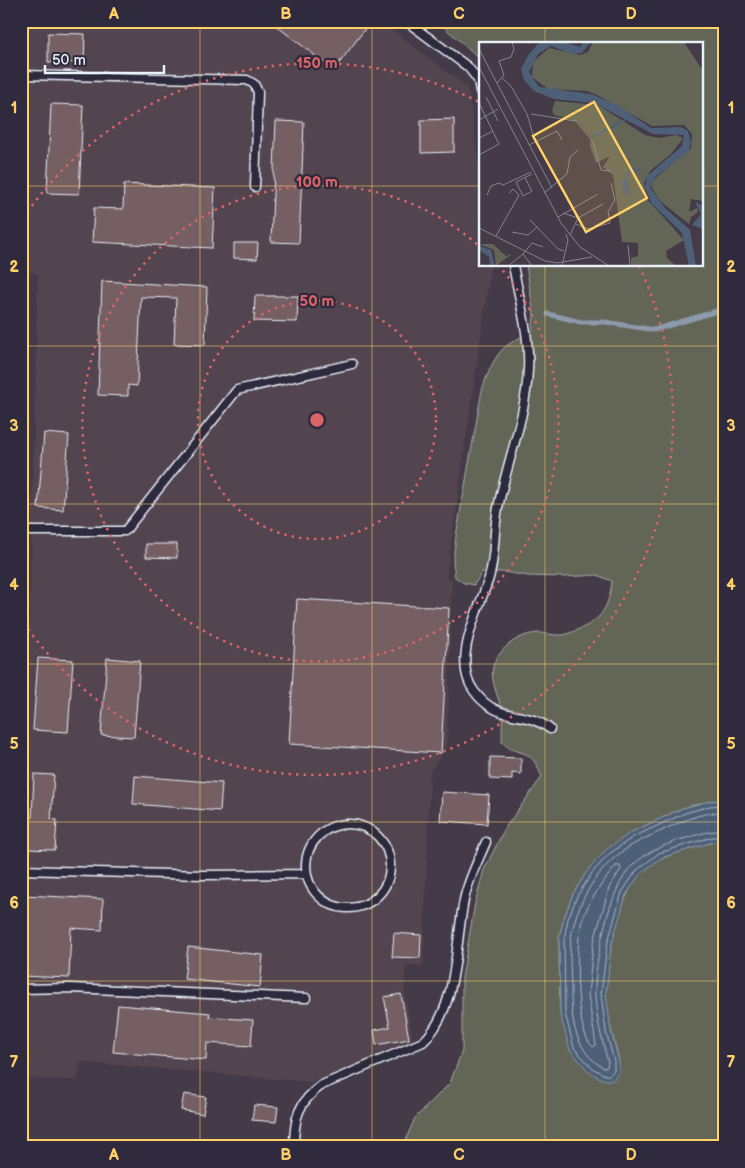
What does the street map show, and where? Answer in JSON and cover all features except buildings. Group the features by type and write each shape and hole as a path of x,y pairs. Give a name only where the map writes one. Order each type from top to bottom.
{"lane":[{"path":"406,21 468,67 478,80 479,86"},
{"path":"21,74 247,80 254,84 258,92 255,187"},
{"path":"513,266 527,340 528,368 526,394 498,504 492,566 472,622 466,665 468,682 485,704 494,710 544,723 550,729"},
{"path":"21,531 125,531 237,390 352,364"},
{"path":"342,824 356,824 370,830 381,840 388,853 390,867 388,881 380,894 368,903 354,908 340,907 326,902 315,892 307,874 306,865 309,850 316,838 328,829 342,824"},
{"path":"294,1147 294,1131 298,1114 309,1094 322,1085 423,1042 441,1020 448,1000 464,898 486,842"},
{"path":"21,870 204,875 307,874"},
{"path":"21,989 70,988 306,998"},
{"path":"21,1142 30,1147"}],"shaded area":[{"path":"21,21 381,21 468,88 479,163 479,266 491,266 446,579 452,579 447,747 430,771 423,966 406,965 404,991 413,1042 313,1082 80,1062 77,1080 21,1078 21,804 24,803 26,742 38,273 21,272"}],"green space":[{"path":"437,21 724,21 724,800 710,801 683,808 630,833 588,870 573,894 559,938 560,1014 619,1061 609,1019 606,994 611,948 625,898 640,874 660,859 713,842 724,842 724,1147 405,1147 406,1139 415,1118 450,1083 462,1051 462,978 475,903 484,870 505,828 542,777 530,757 510,748 502,742 502,712 493,683 493,667 505,648 518,639 540,633 563,635 593,622 603,612 609,598 612,581 597,575 565,577 482,572 474,585 464,583 455,577 453,561 456,536 482,390 487,375 504,348 532,331 534,315 526,266 702,266 702,42 479,42 479,59"}],"water":[{"path":"724,800 724,842 713,842 661,858 640,874 626,895 611,946 606,994 611,1031 619,1061 619,1072 613,1080 604,1080 589,1072 570,1050 560,1014 559,938 573,894 588,870 606,850 630,833 683,808 710,801"}],"waterway":[{"path":"548,314 581,322 605,322 654,330 717,311 724,312"}]}
